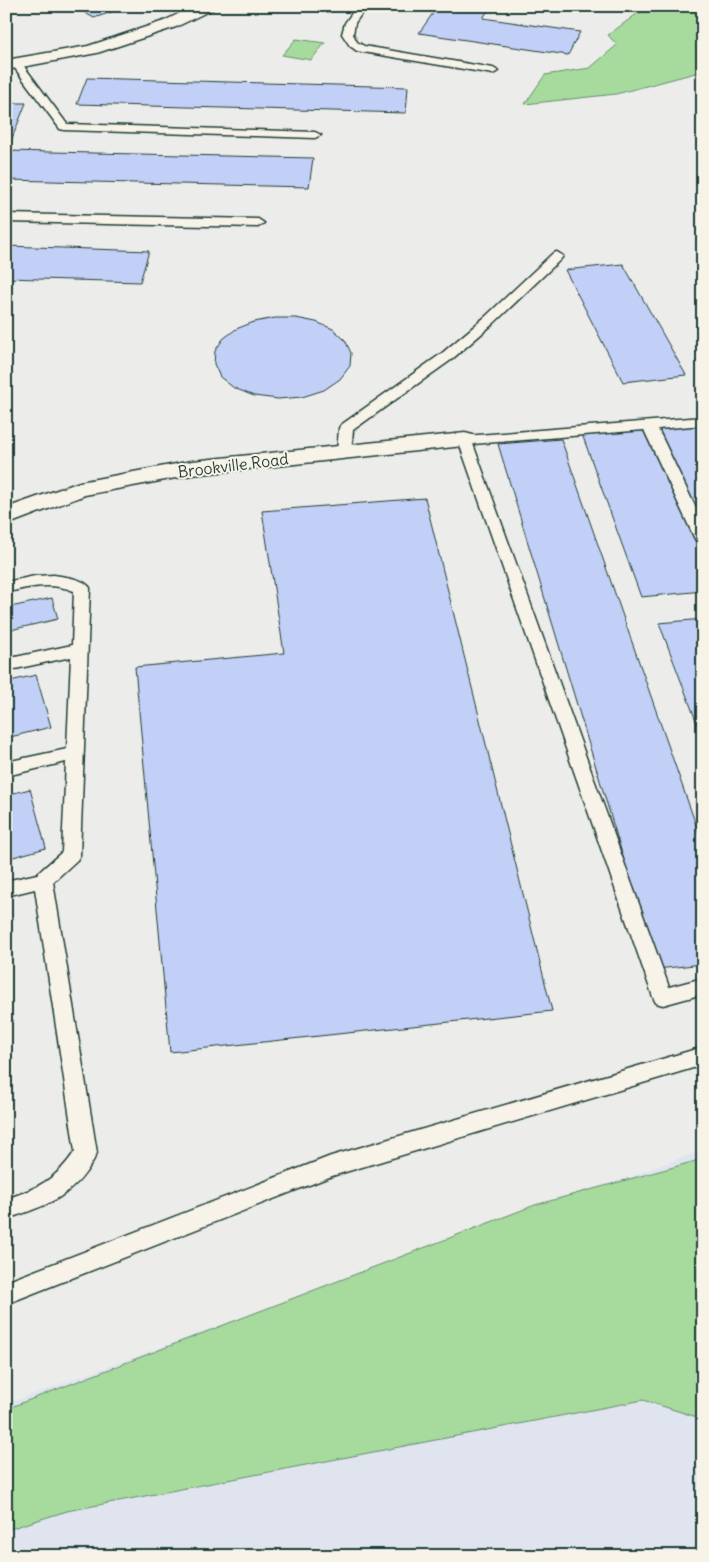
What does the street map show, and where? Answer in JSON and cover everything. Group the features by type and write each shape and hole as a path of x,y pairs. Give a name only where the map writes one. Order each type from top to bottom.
{"street":[{"path":"11,64 91,50 170,24 207,6"},
{"name":"Brookville Road","path":"6,517 80,490 192,468 465,440"}],"lane":[{"path":"362,6 347,26 347,32 352,44 361,49 494,71"},
{"path":"11,64 64,127 315,135"},
{"path":"6,218 258,223"},
{"path":"344,452 346,428 381,401 445,358 500,312 557,256"},
{"path":"703,421 465,440 663,997 703,986"},
{"path":"649,425 703,539"},
{"path":"6,588 27,581 66,581 82,588 72,855 43,880 6,890"},
{"path":"6,665 80,649"},
{"path":"6,769 76,752"},
{"path":"6,1209 40,1198 72,1176 86,1153 43,880"},
{"path":"6,1293 331,1166 703,1056"}],"shaded area":[{"path":"703,1150 703,1556 6,1556 6,1404"}],"green space":[{"path":"677,6 703,6 703,71 616,94 525,104 545,75 590,68 617,45 608,35 638,13"},
{"path":"296,39 325,43 311,60 282,55"},
{"path":"703,1159 703,1419 643,1400 67,1511 6,1530 6,1409 535,1205"}],"building":[{"path":"129,6 94,18 75,7"},
{"path":"438,6 491,6 483,18 580,32 568,55 419,33"},
{"path":"87,78 408,87 406,113 77,104"},
{"path":"6,103 26,103 7,151 313,158 309,187 6,180"},
{"path":"6,246 149,251 140,282 6,278"},
{"path":"623,264 686,375 623,382 565,270"},
{"path":"275,318 296,318 316,322 333,329 345,340 351,353 350,366 340,379 324,390 302,397 278,399 254,396 234,388 220,377 214,364 215,351 223,339 236,329 254,322"},
{"path":"703,424 703,591 641,597 582,434"},
{"path":"561,439 703,845 703,964 657,969 498,444"},
{"path":"425,498 552,1011 170,1052 135,667 284,653 262,511"},
{"path":"52,598 58,619 6,631 6,608"},
{"path":"703,619 703,739 659,623"},
{"path":"36,675 51,727 6,738 6,682"},
{"path":"30,789 46,848 6,859 6,795"}]}
